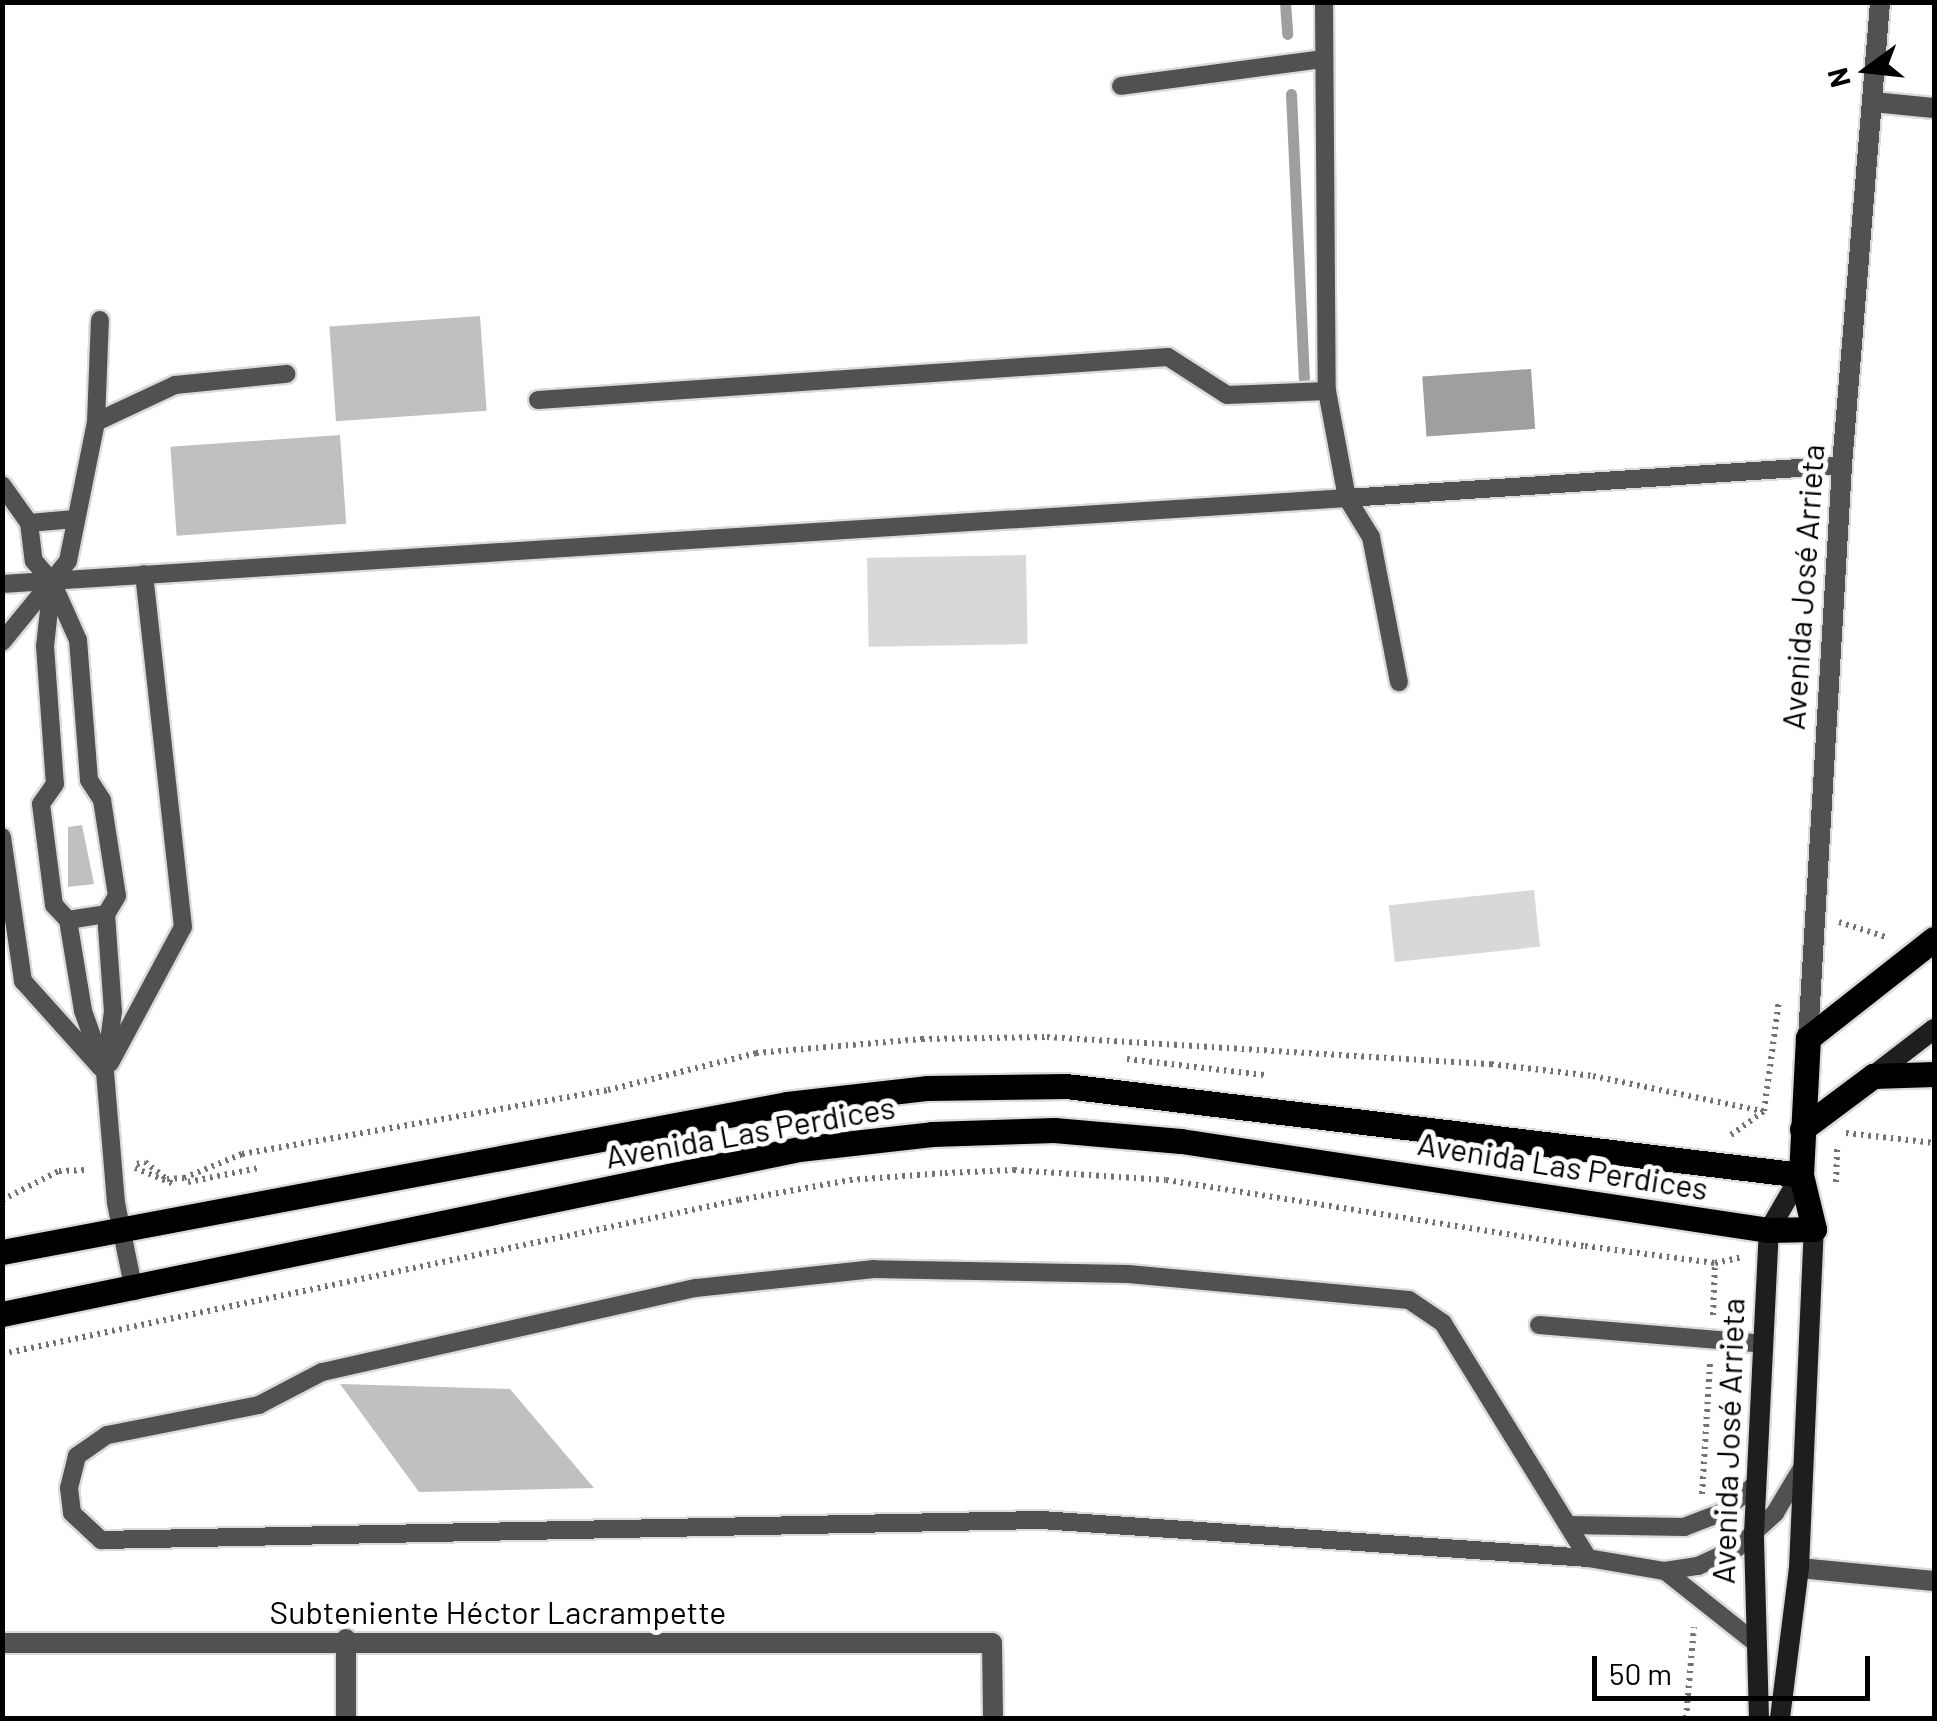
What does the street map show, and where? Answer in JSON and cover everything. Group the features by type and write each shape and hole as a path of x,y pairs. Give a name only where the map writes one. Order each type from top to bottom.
{"main road":[{"path":"1808,1038 1925,946"},
{"path":"1802,1129 1934,1029"},
{"name":"Avenida José Arrieta","path":"1780,1718 1799,1568 1806,1462 1814,1230 1801,1176 1808,1038"},
{"path":"1873,1076 1934,1074"},
{"name":"Avenida Las Perdices","path":"2,1252 788,1104 928,1088 1066,1086 1801,1176"},
{"name":"Avenida Las Perdices","path":"2,1314 134,1291 744,1160 932,1134 1054,1130 1181,1141 1720,1222 1768,1241 1814,1230"},
{"name":"Avenida José Arrieta","path":"1759,1718 1752,1640 1754,1534 1768,1241 1801,1176"}],"street":[{"name":"Avenida José Arrieta","path":"1808,1038 1842,465 1880,2"},
{"path":"1873,102 1934,108"},
{"path":"1799,1568 1934,1581"},
{"path":"346,1639 346,1718"},
{"name":"Subteniente Héctor Lacrampette","path":"2,1643 346,1639 992,1644 993,1718"}],"lane":[{"path":"1324,2 1327,391 1347,498 1371,537 1399,682"},
{"path":"1121,86 1324,59"},
{"path":"2,642 68,560 96,422 100,320"},
{"path":"538,400 1168,357 1228,395 1327,391"},
{"path":"96,422 175,385 286,374"},
{"path":"2,584 1842,465"},
{"path":"2,485 29,523 34,561 52,582 78,640 89,780 102,800 117,896 106,914 113,1011 104,1072 120,1229 134,1291"},
{"path":"29,523 75,519"},
{"path":"104,1072 183,927 144,574"},
{"path":"52,582 45,646 55,784 41,804 54,905 68,920 82,1011 104,1072"},
{"path":"55,784 89,780"},
{"path":"2,836 23,980 104,1072"},
{"path":"68,920 106,914"},
{"path":"1588,1558 1443,1323 1409,1300 1128,1274 894,1269 695,1288 322,1372 259,1405 106,1435 77,1456 69,1488 72,1513 101,1540 1041,1520 1588,1558 1665,1571 1718,1559 1754,1534 1806,1462"},
{"path":"1540,1325 1763,1344"},
{"path":"1568,1525 1668,1529 1700,1522 1756,1483"},
{"path":"1665,1571 1752,1640"}],"path":[{"path":"1813,916 1874,929 1925,946"},
{"path":"1728,1137 1764,1111"},
{"path":"1836,1186 1837,1132 1934,1144"},
{"path":"2,1200 60,1171 112,1169"},
{"path":"2,1354 739,1200 850,1180 944,1173 1030,1171 1215,1186 1715,1263 1768,1241"},
{"path":"1700,1522 1720,1222"},
{"path":"1686,1718 1696,1595"}],"shaded area":[{"path":"1531,369 1535,429 1426,436 1422,377"},
{"path":"1026,555 1028,644 869,647 867,558"},
{"path":"1534,890 1540,947 1395,962 1389,905"}],"building":[{"path":"480,316 487,411 336,421 329,327"},
{"path":"340,435 346,524 177,536 170,447"},
{"path":"82,825 94,884 68,887 68,827"},
{"path":"340,1384 510,1389 594,1488 419,1492"}],"waterway":[{"path":"1285,2 1287,34"},
{"path":"1291,94 1304,379"}]}
